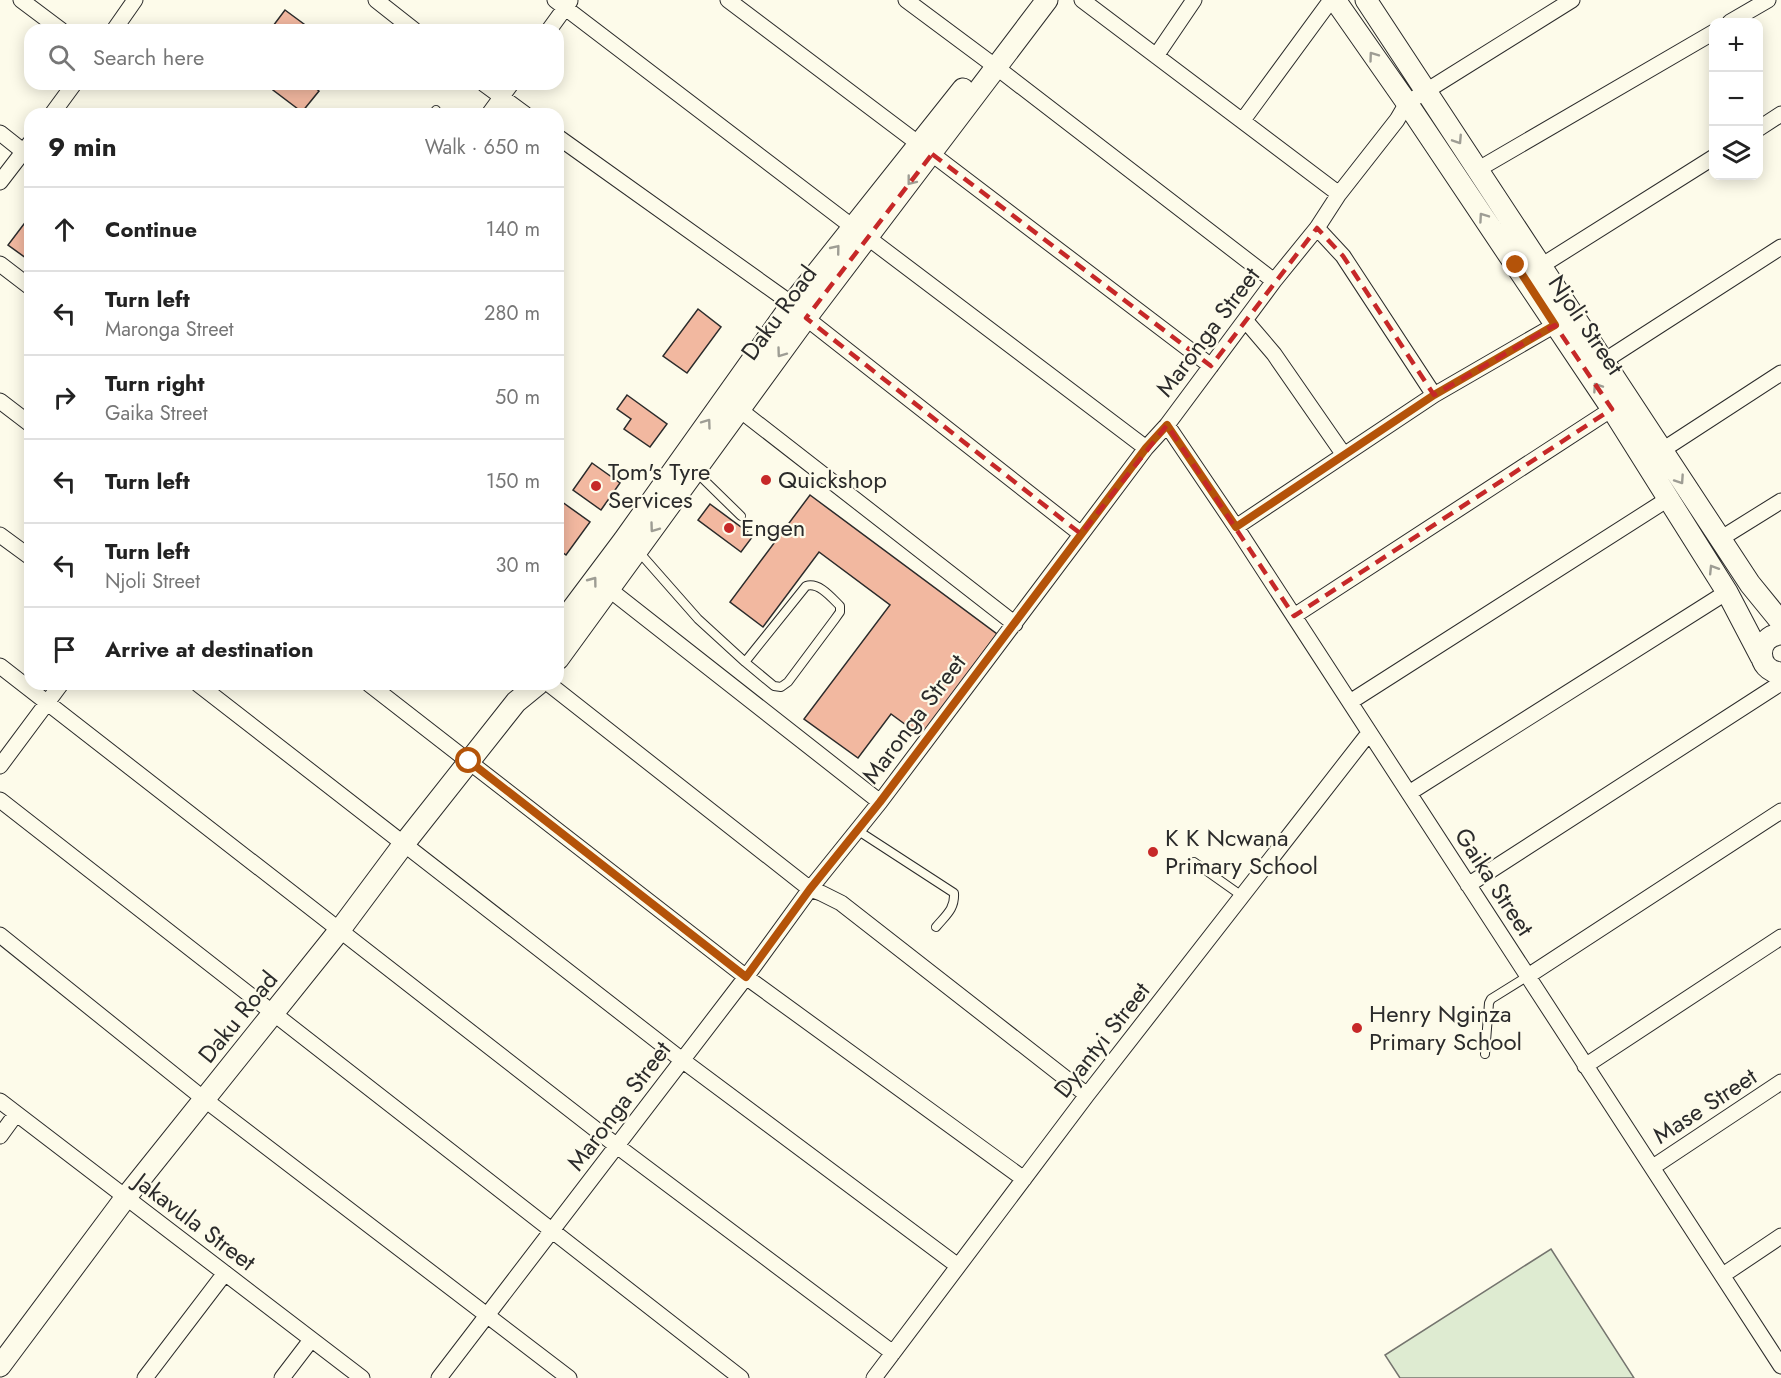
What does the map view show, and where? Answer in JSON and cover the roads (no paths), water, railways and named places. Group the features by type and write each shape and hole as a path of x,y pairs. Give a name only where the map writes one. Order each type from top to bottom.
{"street":[{"path":"21,0 52,24"},
{"path":"118,24 135,0"},
{"path":"376,0 406,24"},
{"path":"728,0 1211,366"},
{"path":"906,0 1274,281"},
{"name":"Daku Road","path":"991,64 1032,0"},
{"name":"Daku Road","path":"564,651 610,590 631,545 799,311 991,64 1047,0"},
{"path":"1082,0 1340,194"},
{"path":"1156,56 1194,0"},
{"path":"1243,120 1333,0"},
{"name":"Njoli Street","path":"1333,0 1407,103 1612,409 1775,673"},
{"name":"Maronga Street","path":"439,1378 746,977 810,889 880,802 1146,448 1167,425 1274,281 1317,228 1397,120 1407,103 1572,0"},
{"path":"1737,18 1768,0"},
{"name":"Njoli Street","path":"1370,1 1477,170 1661,451 1750,584 1781,622"},
{"path":"552,24 564,3 860,232 1146,448"},
{"path":"1477,170 1709,34"},
{"path":"56,108 70,90"},
{"path":"492,90 517,108"},
{"path":"494,108 507,90"},
{"path":"1763,126 1781,114"},
{"path":"0,133 24,145"},
{"path":"564,141 799,311 1081,534"},
{"path":"0,182 24,151"},
{"path":"1541,266 1709,160"},
{"path":"1317,228 1343,256 1434,395"},
{"path":"1604,361 1781,247"},
{"path":"0,264 24,282"},
{"name":"Daku Road","path":"564,621 695,472 740,410 799,311"},
{"path":"1245,320 1274,354 1344,455"},
{"path":"1236,527 1434,395 1555,325"},
{"path":"1661,451 1781,373"},
{"path":"0,401 24,419"},
{"path":"1294,616 1612,409"},
{"path":"740,410 1015,624"},
{"name":"Gaika Street","path":"1167,425 1236,527 1780,1363"},
{"path":"1350,702 1668,498"},
{"path":"1720,539 1781,501"},
{"path":"0,535 24,553"},
{"path":"610,590 880,802"},
{"path":"1409,793 1727,592"},
{"path":"1468,885 1775,673 1763,645 1767,639 1781,634"},
{"path":"0,666 24,684"},
{"path":"33,690 617,1146 892,1353"},
{"path":"0,766 57,690"},
{"path":"206,690 682,1060 958,1266"},
{"path":"377,690 746,977 1024,1179"},
{"path":"557,690 810,889 842,903 1087,1095"},
{"name":"Daku Road","path":"0,1365 126,1197 339,931 519,693"},
{"name":"Dyantyi Street","path":"874,1378 1087,1095 1369,733"},
{"path":"0,800 741,1378"},
{"path":"1528,976 1781,811"},
{"path":"0,935 204,1099 570,1378"},
{"path":"1585,1066 1781,937"},
{"name":"Mase Street","path":"1653,1167 1781,1082"},
{"name":"Jakavula Street","path":"0,1101 362,1378"},
{"path":"0,1136 16,1114"},
{"path":"1722,1275 1781,1236"},
{"path":"145,1378 225,1273"},
{"path":"282,1378 311,1340"}],"lane":[{"path":"695,472 741,516"},
{"path":"631,545 698,619 744,662 774,686 784,686 835,620 840,612 840,606 819,586 806,586 744,662"},
{"path":"857,830 954,893 955,903 936,927"},
{"path":"1194,862 1242,896"},
{"path":"1485,1054 1489,1003 1528,976"}],"place":[{"name":"Quickshop","path":"766,480"},
{"name":"Tom's Tyre Services","path":"596,486"},
{"name":"Engen","path":"729,528"},
{"name":"K K Ncwana Primary School","path":"1153,852"},
{"name":"Henry Nginza Primary School","path":"1357,1028"}]}
